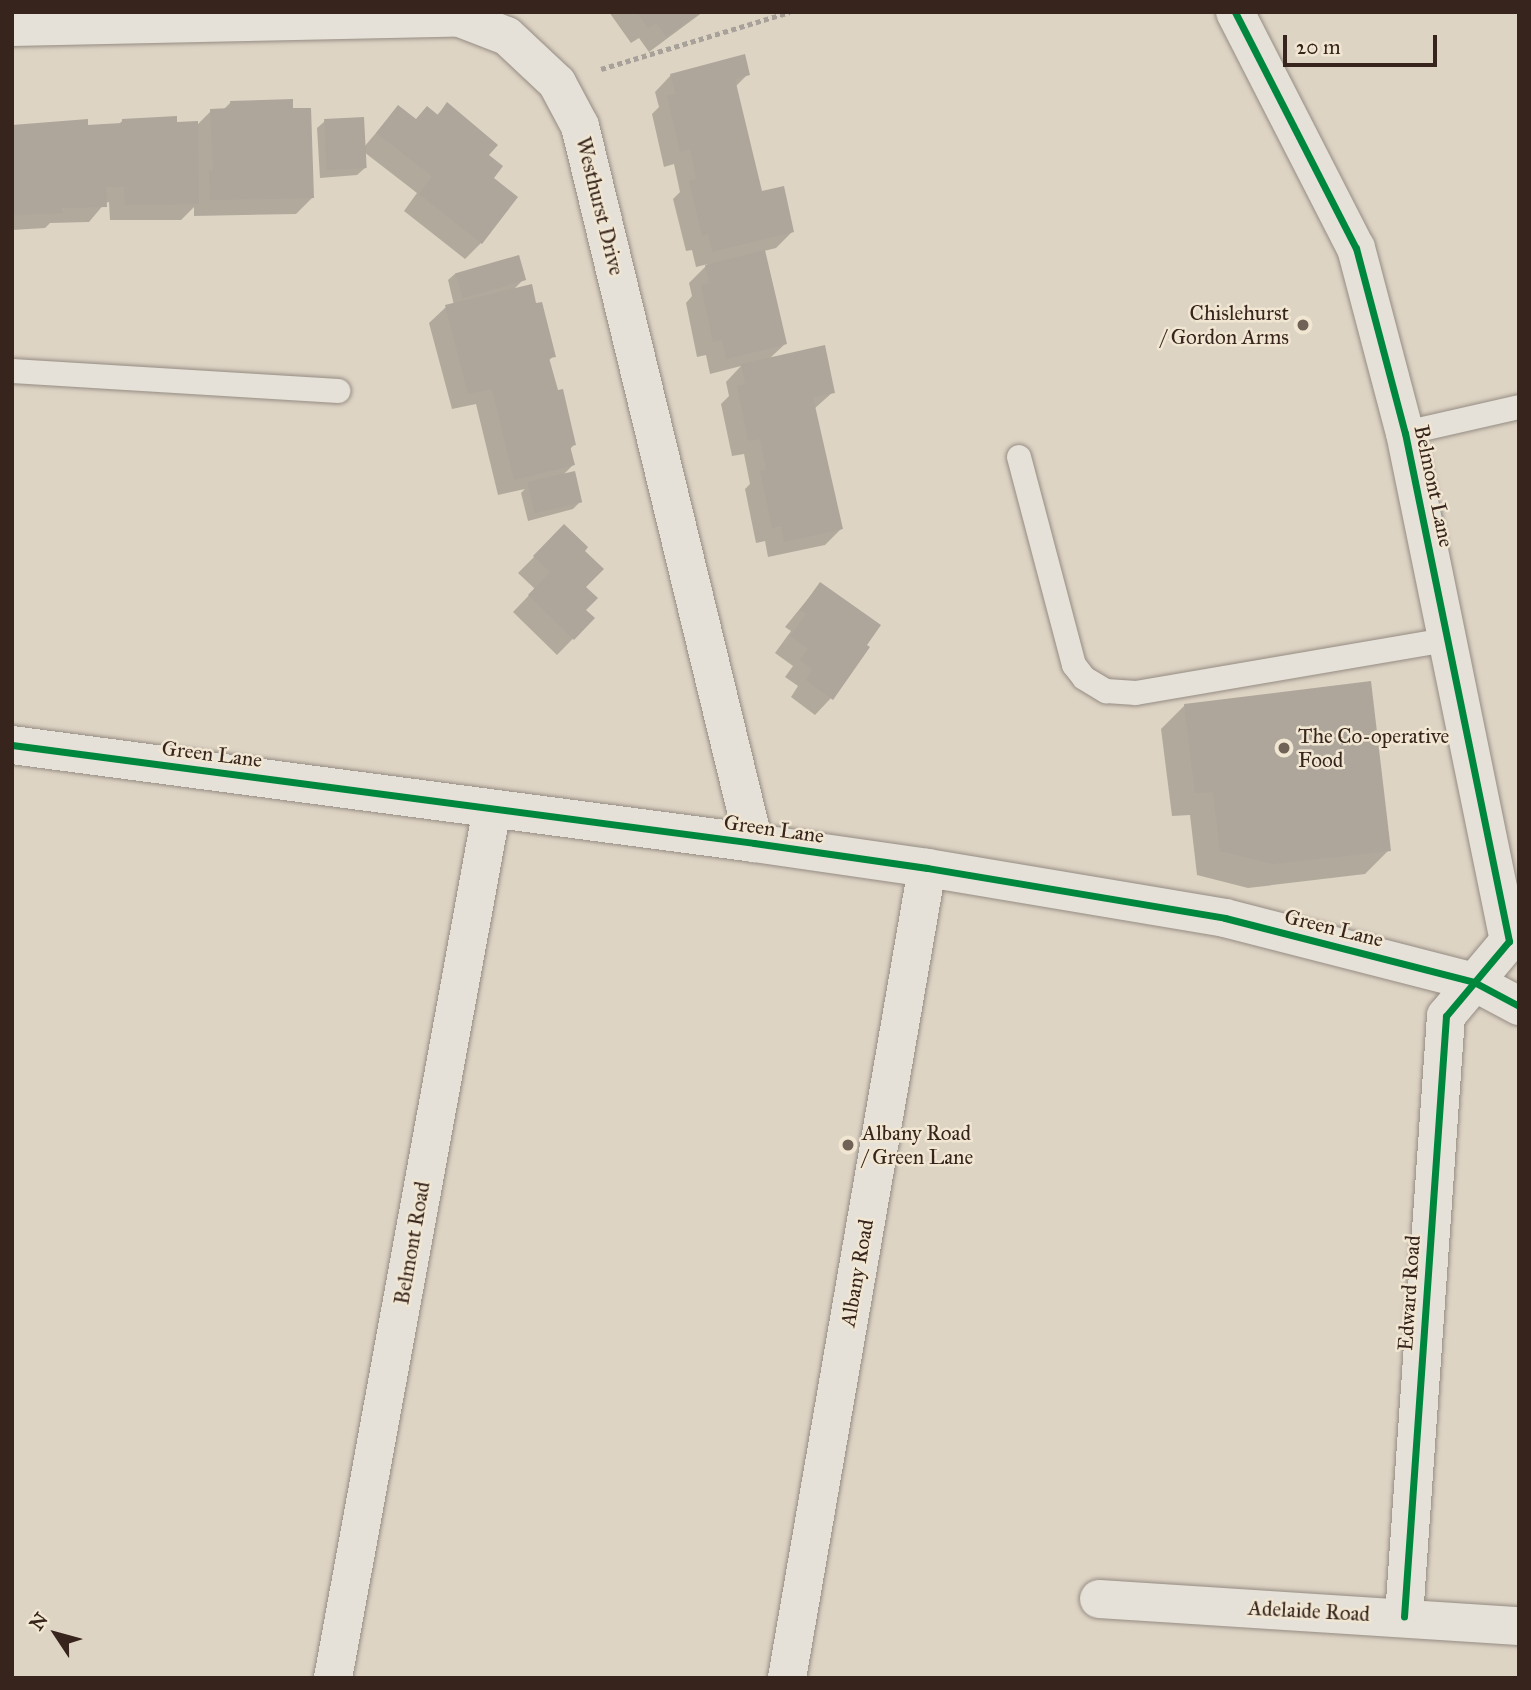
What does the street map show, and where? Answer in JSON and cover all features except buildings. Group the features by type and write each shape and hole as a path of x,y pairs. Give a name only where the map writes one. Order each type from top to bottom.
{"street":[{"name":"Belmont Lane","path":"1234,12 1356,248 1405,433 1509,941 1474,982"},
{"name":"Westhurst Drive","path":"12,27 90,19 460,18 507,36 557,83 580,126 754,843"},
{"name":"Green Lane","path":"12,746 754,843 927,868 1225,918 1474,982 1519,1006"},
{"name":"Belmont Road","path":"332,1678 492,808"},
{"name":"Albany Road","path":"788,1678 927,868"},
{"name":"Edward Road","path":"1404,1617 1446,1016 1474,982"},
{"name":"Adelaide Road","path":"1098,1600 1519,1626"}],"lane":[{"path":"12,370 338,391"},
{"path":"1405,433 1519,407"},
{"path":"1019,457 1074,665 1084,678 1106,691 1136,693 1447,640"}],"path":[{"path":"557,83 790,12"}],"cycle path":[{"path":"1235,12 1356,248 1405,433 1509,941 1446,1016 1404,1617"},
{"path":"12,745 754,843 927,868 1225,918 1474,982 1519,1006"}],"place":[{"name":"Chislehurst / Gordon Arms","path":"1303,325"},
{"name":"The Co-operative Food","path":"1284,748"},
{"name":"Albany Road / Green Lane","path":"848,1145"}]}
